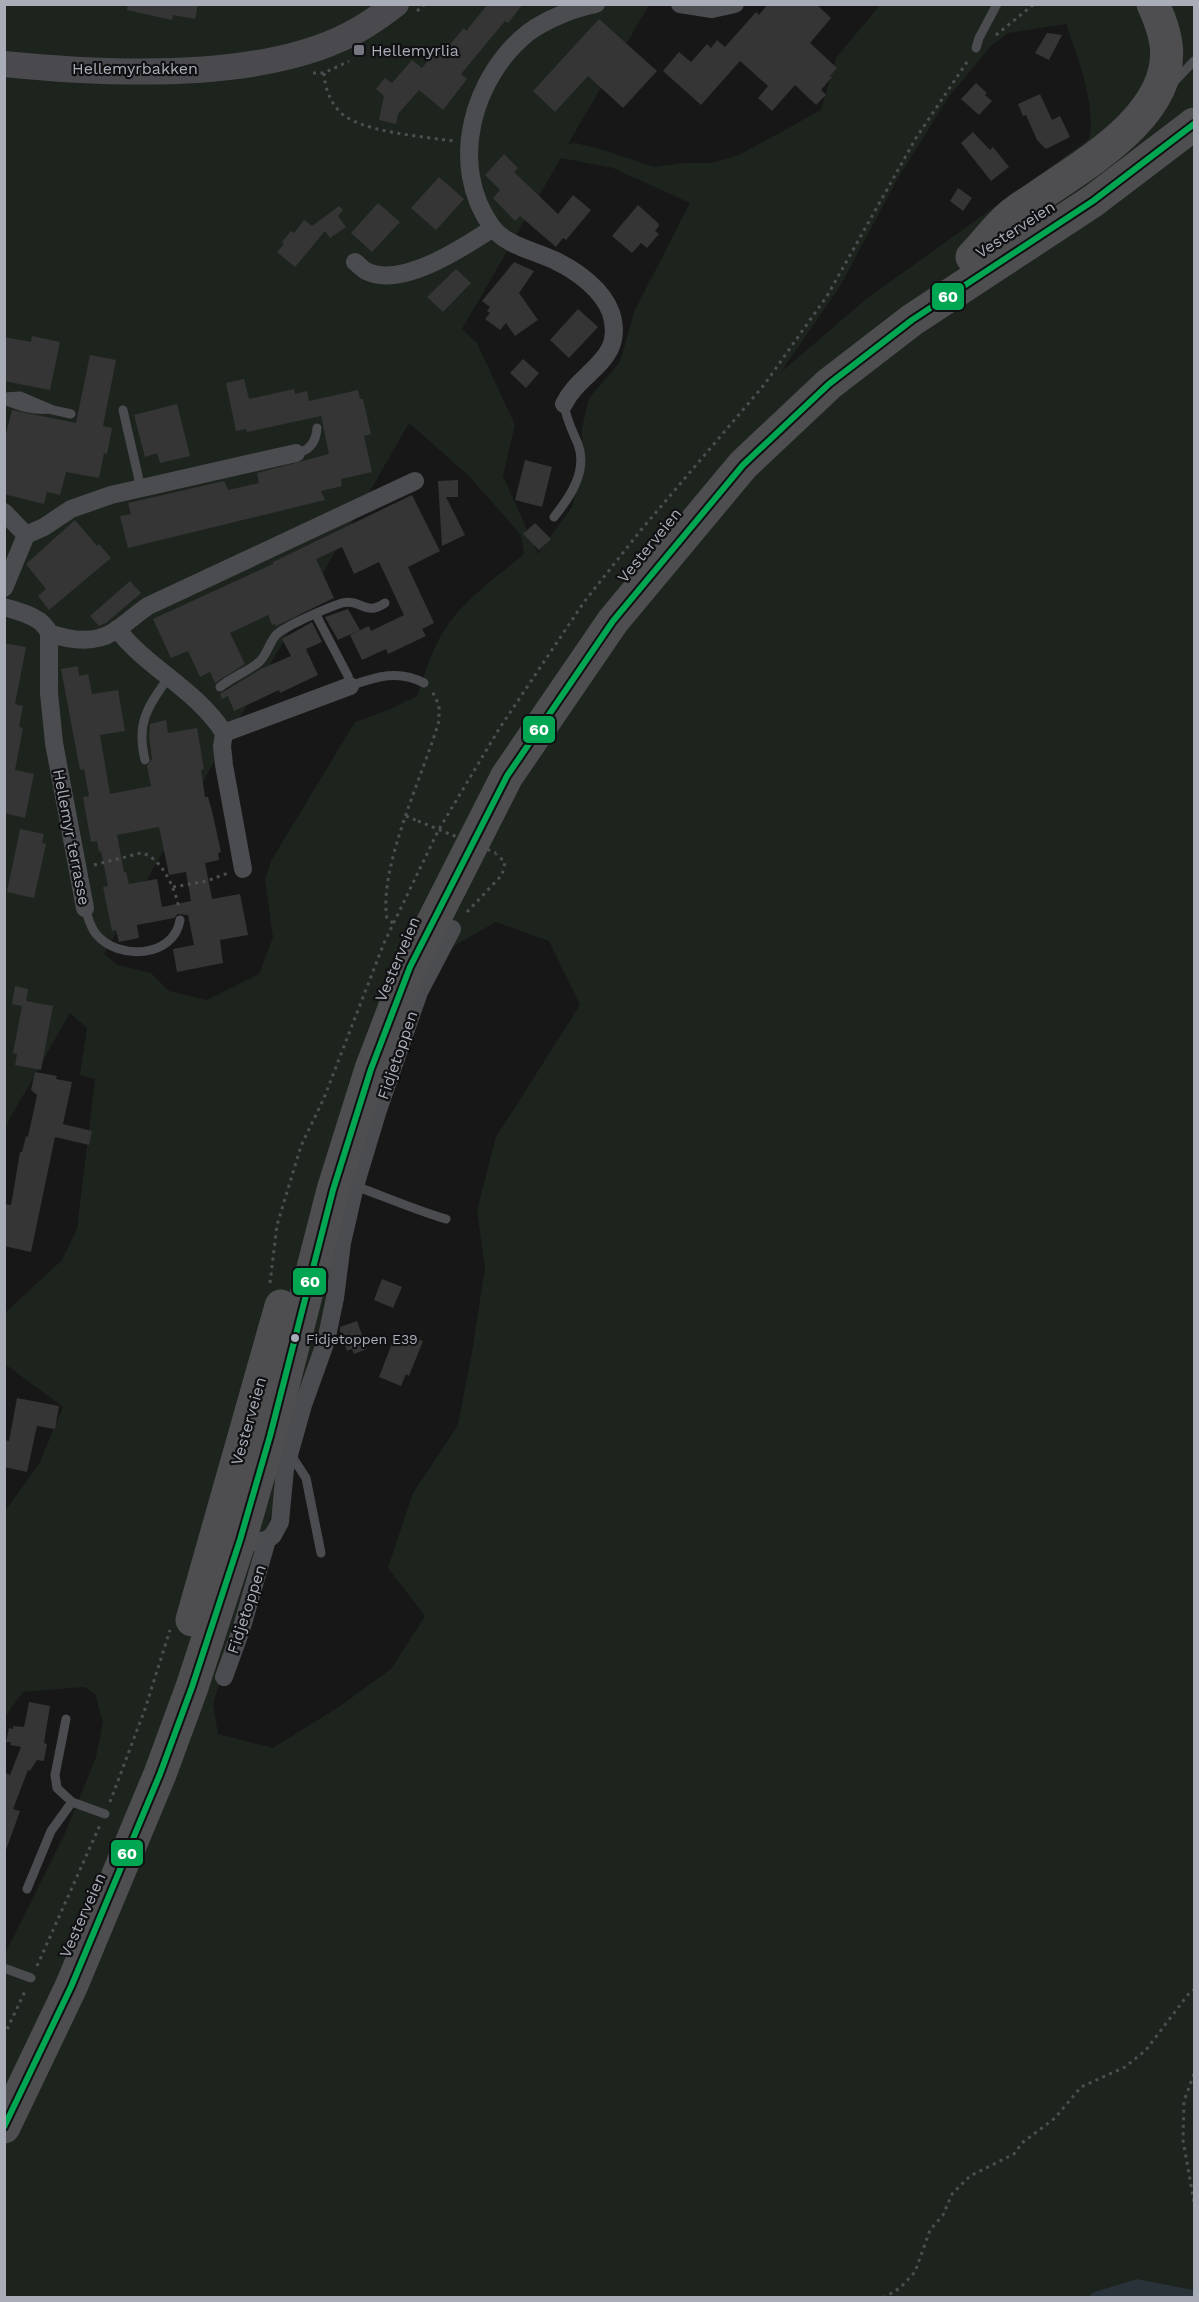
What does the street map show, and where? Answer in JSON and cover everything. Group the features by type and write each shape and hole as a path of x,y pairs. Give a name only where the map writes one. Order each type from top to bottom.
{"highway":[{"path":"972,257 1010,216 1106,149 1142,114 1161,83 1166,64 1166,45 1162,24 1153,4"},
{"name":"Vesterveien","path":"4,2085 98,1880 143,1770 174,1680 241,1537 315,1188 355,1065 395,961 426,890 464,817 549,680 605,600 696,486 740,439 803,381 883,319 1134,147 1194,98"},
{"name":"Vesterveien","path":"4,2127 71,1987 160,1774 192,1687 241,1537 270,1436 333,1190 371,1069 410,967 507,776 613,621 743,465 829,384 912,321 1093,201 1194,124"},
{"path":"1093,201 1117,194 1194,141"}],"street":[{"name":"Hellemyrbakken","path":"4,64 154,71 190,70 250,63 312,50 337,40 360,29 396,4"},
{"path":"564,404 570,392 599,366 609,352 614,333 610,313 590,284 575,272 557,261 516,244 493,228 474,187 469,145 477,104 486,83 512,50 528,33 541,24 596,4"},
{"path":"683,5 712,9 735,4"},
{"path":"355,262 366,271 373,273 402,274 427,265 493,228"},
{"path":"4,588 26,535 44,527 71,509 87,502 296,453"},
{"path":"4,608 34,618 46,627 49,633 64,638 87,640 113,632 148,606 415,481"},
{"path":"4,512 26,535"},
{"path":"117,629 134,649 205,709 224,733 224,765 238,870"},
{"name":"Hellemyr terrasse","path":"49,633 49,693 54,743 85,908"},
{"path":"224,733 350,686"},
{"name":"Fidjetoppen","path":"224,1677 241,1630 241,1537 273,1535 280,1522 285,1469 303,1405 326,1341 335,1298 342,1243 355,1186 378,1110 419,992 452,929"}],"lane":[{"path":"976,48 997,4"},
{"path":"1142,114 1194,61"},
{"path":"4,399 21,406 71,414"},
{"path":"554,517 572,491 580,467 579,446 565,414 564,404"},
{"path":"123,410 139,480 144,488"},
{"path":"296,453 310,447 315,441 317,428"},
{"path":"220,687 260,661 274,638 285,628 349,602 370,610 376,610 385,603"},
{"path":"316,615 348,676 350,686 383,675 396,674 424,683"},
{"path":"145,760 140,741 141,726 148,709 168,678"},
{"name":"Hellemyr terrasse","path":"85,908 90,924 97,934 115,948 124,951 136,952 163,945 179,930 180,920"},
{"path":"355,1186 389,1198 406,1207 446,1219"},
{"path":"289,1452 306,1478 321,1554"},
{"path":"66,1719 55,1775 57,1788 72,1802 105,1815"},
{"path":"27,1889 51,1831 72,1802"},
{"path":"4,1968 31,1978"}],"path":[{"path":"950,86 976,48 1034,4"},
{"path":"324,73 330,99 346,118 372,128 469,145"},
{"path":"393,922 387,918 385,901 393,859 440,714 436,699 424,683"},
{"path":"406,816 496,853 506,862 502,875 452,929"},
{"path":"78,869 141,853 148,854 173,887 180,920"},
{"path":"173,887 207,881 238,870"},
{"path":"4,2036 105,1815"},
{"path":"883,2298 900,2288 915,2272 930,2230 943,2215 952,2194 970,2176 1014,2154 1022,2143 1055,2118 1081,2087 1125,2067 1146,2050 1190,1992 1194,1990"},
{"path":"1194,2074 1184,2101 1183,2140 1194,2202"}],"shaded area":[{"path":"5,5 649,5 568,144 576,143 603,150 654,167 683,163 711,163 739,155 821,110 836,58 880,5 1194,5 1194,2290 1137,2279 1094,2292 1088,2298 5,2297 5,1954 66,1831 96,1757 103,1722 95,1694 84,1687 23,1692 4,1718 5,1511 39,1464 63,1407 5,1364 6,1312 62,1260 77,1229 95,1079 80,1075 87,1028 70,1013 5,1127","holes":["1066,24 1088,97 1091,126 1089,139 866,299 780,373 839,288 898,178 948,98 990,47 1008,33","561,158 613,168 690,203 634,312 620,362 589,398 582,428 583,457 572,507 538,554 503,476 515,425 477,343 462,329","409,423 469,476 521,535 524,554 475,595 449,623 434,649 417,696 355,722 271,861 265,880 273,937 259,974 207,1000 169,991 151,973 118,965 104,954","496,922 549,941 580,1005 496,1137 477,1210 485,1268 458,1425 413,1493 388,1568 425,1616 392,1668 339,1707 273,1748 218,1734 213,1704 273,1508 405,1042 450,948"]},
{"path":"1137,2279 1194,2290 1194,2297 1088,2297 1094,2292"}],"building":[{"path":"128,4 198,4 195,19 173,15 172,20 127,10"},
{"path":"488,4 523,4 508,23 505,21 461,74 467,79 443,110 419,90 398,114 396,124 379,120 384,96 376,89 385,78 392,83 412,60 422,68 433,55 436,57 444,51 464,28 466,31"},
{"path":"768,4 816,4 831,18 810,43 837,68 821,90 826,95 816,105 795,85 772,111 758,98 768,86 740,61 701,105 663,71 679,52 691,62 707,44 711,48 717,40 725,47 756,12 759,15"},
{"path":"599,19 657,71 623,108 588,76 555,112 533,91"},
{"path":"1047,33 1062,35 1049,60 1035,53"},
{"path":"976,83 992,101 979,115 961,99"},
{"path":"1040,94 1052,120 1060,116 1070,137 1046,149 1037,140 1026,115 1023,116 1018,104"},
{"path":"973,132 990,150 993,147 1009,167 991,181 961,143"},
{"path":"504,154 518,168 514,172 558,214 573,195 591,210 566,240 563,238 556,247 520,216 515,221 493,198 500,190 485,175"},
{"path":"439,177 464,199 436,230 411,208"},
{"path":"958,188 972,198 963,211 950,201"},
{"path":"378,203 400,222 372,252 351,233"},
{"path":"638,205 658,223 659,226 655,231 659,234 647,248 641,243 632,253 612,236"},
{"path":"339,206 343,210 338,216 346,227 330,238 325,231 295,267 277,252 291,231 294,233 304,220 312,226"},
{"path":"514,262 534,271 519,293 538,320 515,336 506,323 500,330 485,319 490,313 487,311 490,307 482,301"},
{"path":"456,269 471,283 443,312 427,297"},
{"path":"578,309 598,327 569,358 550,340"},
{"path":"32,336 60,342 50,390 4,381 4,337 31,342"},
{"path":"90,355 116,360 103,426 112,428 99,478 66,472 60,495 47,492 44,504 4,494 4,442 12,410 76,423"},
{"path":"523,359 539,373 526,388 510,373"},
{"path":"244,379 249,399 294,389 295,394 307,391 309,401 358,390 360,399 363,399 371,434 364,436 372,472 341,479 342,486 321,491 325,500 128,548 120,516 131,514 128,503 224,481 228,490 259,483 257,473 329,454 321,416 247,432 246,429 236,431 226,383"},
{"path":"177,404 190,456 160,463 157,453 145,457 134,415"},
{"path":"525,460 552,467 542,507 515,500"},
{"path":"458,480 458,497 446,497 465,535 442,546 438,481"},
{"path":"412,495 440,551 408,567 434,623 422,629 426,636 388,654 386,649 362,660 350,635 369,626 371,631 404,615 379,562 354,574 342,547 316,559 334,598 276,626 272,625 268,615 230,633 245,664 215,683 210,672 200,677 188,651 171,658 153,619 273,564"},
{"path":"75,520 97,546 99,544 111,558 49,610 38,596 46,589 26,564"},
{"path":"535,523 551,539 539,550 523,534"},
{"path":"130,581 141,593 106,623 99,626 90,616"},
{"path":"348,609 360,630 338,640 325,617"},
{"path":"312,622 322,642 306,649 318,675 234,711 228,696 222,699 220,694 261,669 291,656 282,639"},
{"path":"4,643 26,647 15,704 23,706 19,727 23,728 15,770 34,774 25,818 4,813"},
{"path":"78,666 79,676 88,674 92,694 118,690 125,731 100,735 110,794 151,786 147,766 152,759 150,724 166,720 168,733 197,728 204,769 201,770 205,797 208,797 221,852 218,853 219,860 205,863 212,899 240,894 248,935 220,940 223,963 177,972 173,949 194,945 188,915 178,914 174,918 137,925 139,938 119,942 116,930 112,931 103,887 108,886 101,851 99,852 97,841 91,842 83,797 89,796 84,769 80,770 61,669","holes":["159,827 169,875 186,872 191,901 162,907 157,879 129,884 126,872 124,872 117,835"]},
{"path":"20,829 44,834 42,843 46,844 34,898 7,892"},
{"path":"15,986 28,989 26,1001 53,1006 41,1070 15,1065 17,1054 13,1053 22,1006 12,1004"},
{"path":"35,1072 57,1076 56,1079 72,1082 63,1124 92,1131 89,1145 55,1137 31,1252 4,1246 4,1204 11,1205 20,1152 22,1152 26,1136 28,1137 37,1095 31,1090"},
{"path":"382,1279 402,1287 393,1308 374,1300"},
{"path":"357,1321 367,1349 354,1354 352,1349 347,1351 340,1327"},
{"path":"396,1333 423,1341 409,1376 406,1374 401,1386 379,1377"},
{"path":"17,1398 59,1406 55,1429 37,1426 27,1472 4,1467 4,1440 9,1441"},
{"path":"29,1702 50,1706 44,1743 47,1744 44,1761 37,1760 30,1771 28,1770 13,1809 20,1811 6,1850 4,1772 10,1775 21,1747 6,1742 9,1728 24,1727"}],"transit line":[{"name":"60","path":"4,2127 71,1987 160,1774 192,1687 240,1540 270,1436 333,1190 371,1069 410,967 507,776 613,621 743,465 829,384 912,320 1093,201 1194,124"}],"place":[{"name":"Hellemyrlia","path":"359,50"},
{"name":"Fidjetoppen E39","path":"295,1338"}]}
